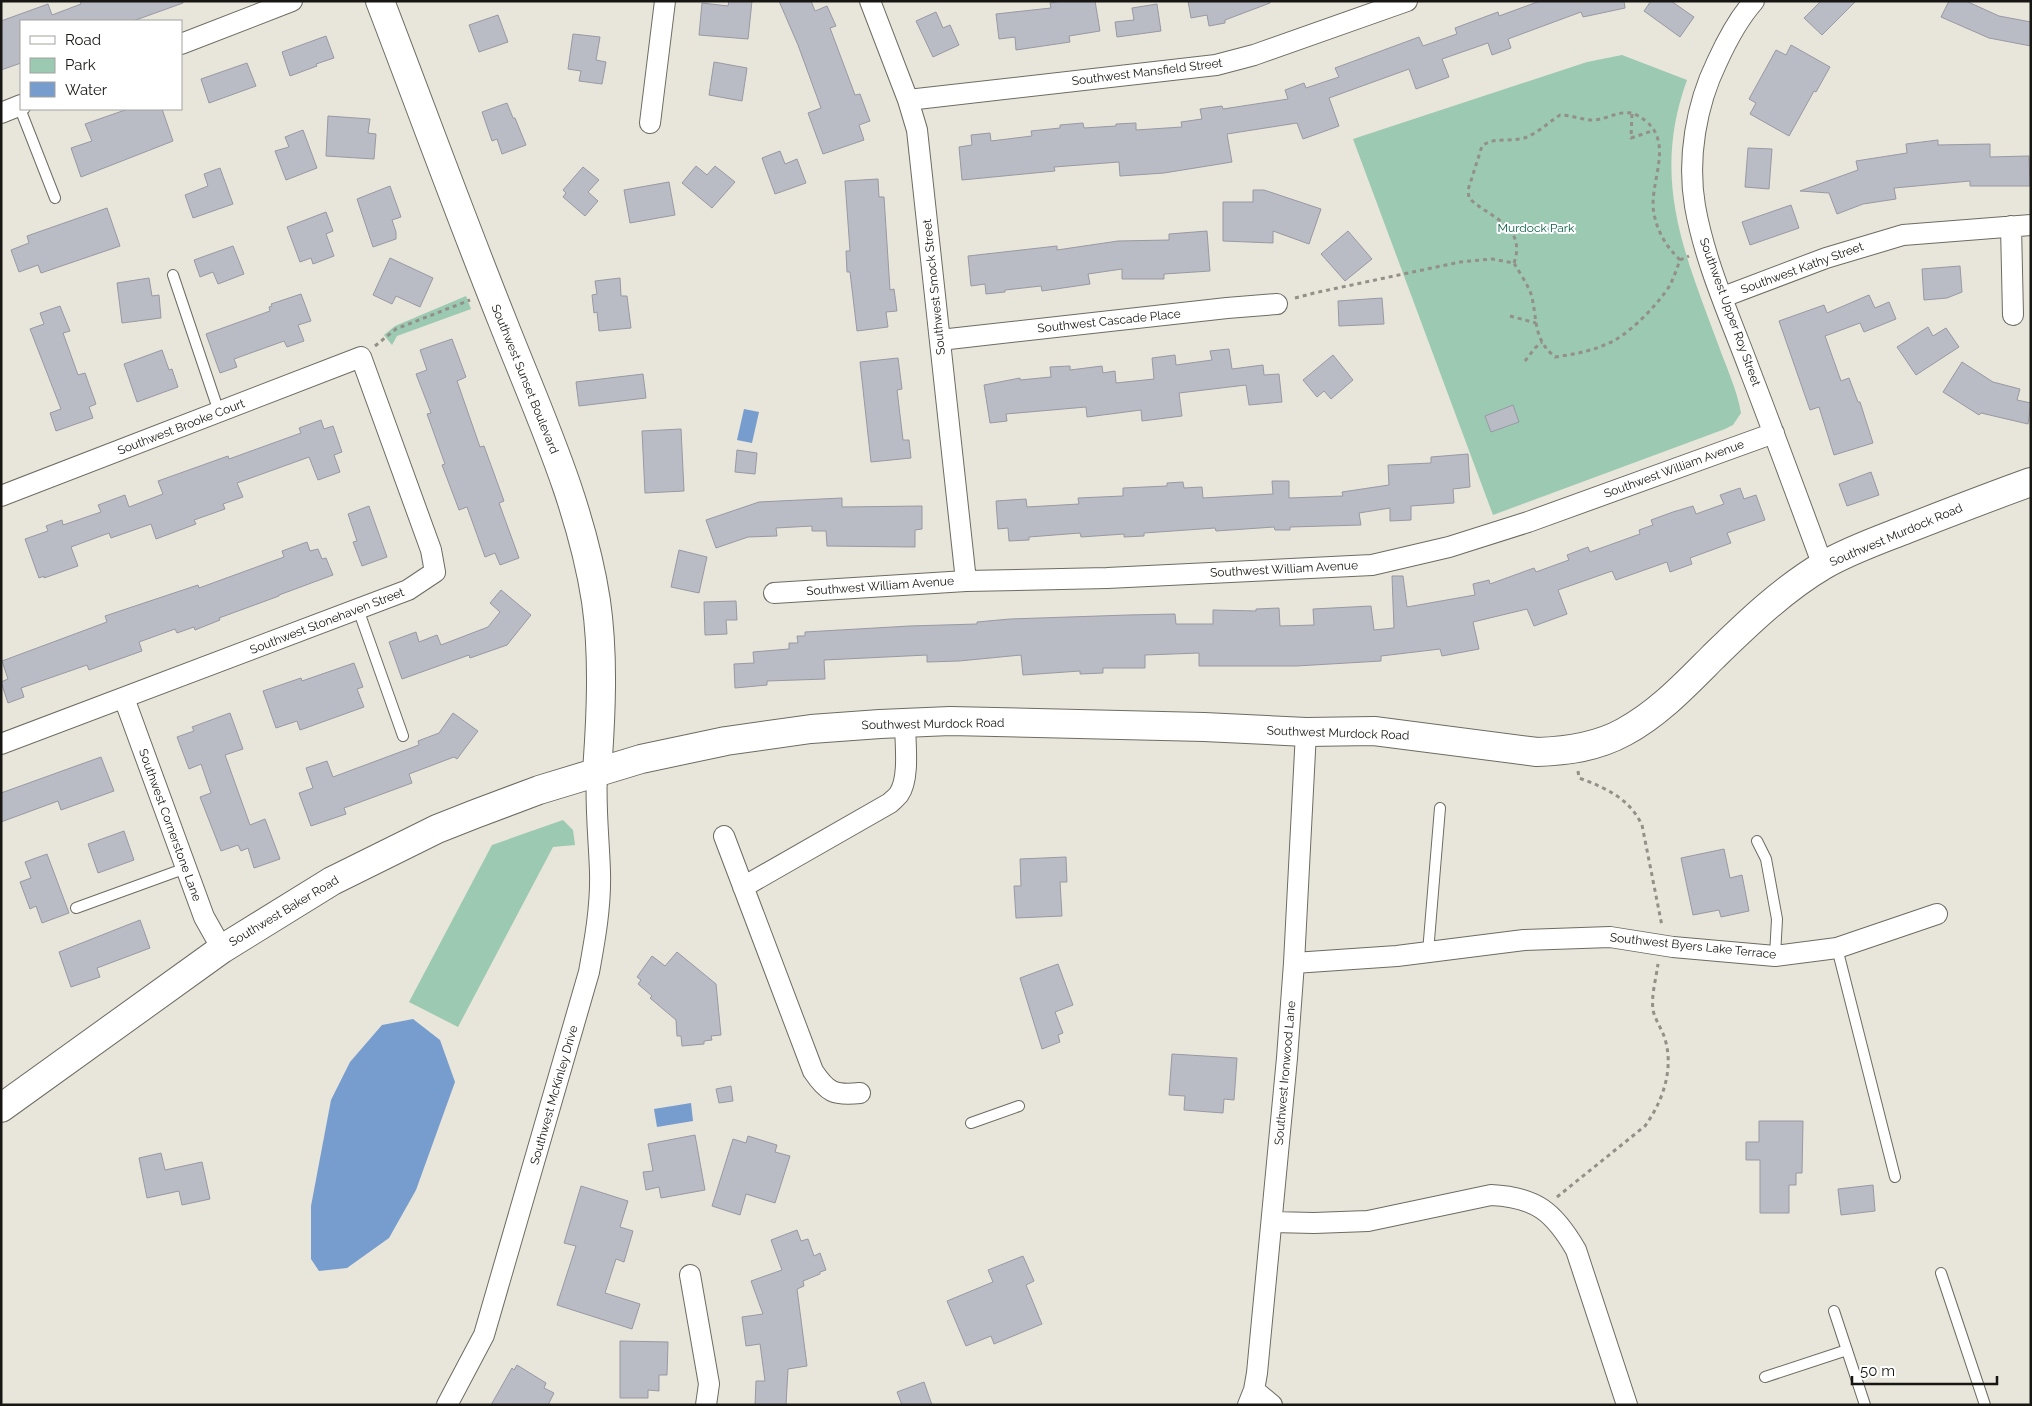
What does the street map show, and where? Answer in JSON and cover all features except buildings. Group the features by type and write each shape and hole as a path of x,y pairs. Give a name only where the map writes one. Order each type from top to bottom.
{"main road":[{"name":"Southwest Sunset Boulevard","path":"380,1 565,482 588,560 596,603 600,648 597,772"},
{"name":"Southwest Murdock Road","path":"597,772 641,759 726,741 811,729 950,721 1204,727 1306,732 1374,732 1537,752 1561,752 1608,739 1650,716 1680,690 1737,633 1794,586 1823,566 1884,538 2031,482"},
{"name":"Southwest Baker Road","path":"1,1108 222,949 332,881 429,833 506,802 597,772"}],"street":[{"path":"182,44 292,1"},
{"path":"650,123 665,1"},
{"name":"Southwest Smock Street","path":"870,1 908,100 917,130 966,581"},
{"name":"Southwest Mansfield Street","path":"908,100 1216,65 1254,55 1407,1"},
{"name":"Southwest Upper Roy Street","path":"1752,2 1738,21 1724,47 1712,72 1697,115 1693,162 1694,204 1706,250 1823,566"},
{"name":"Southwest Kathy Street","path":"1723,297 1826,258 1903,235 2031,225"},
{"path":"2011,226 2013,315"},
{"name":"Southwest Cascade Place","path":"940,340 1277,304"},
{"name":"Southwest Brooke Court","path":"1,496 361,357"},
{"name":"Southwest Stonehaven Street","path":"1,744 408,590 435,572 431,550 361,357"},
{"name":"Southwest William Avenue","path":"774,593 966,581 1116,577 1372,565 1449,547 1519,525 1774,433"},
{"name":"Southwest Cornerstone Lane","path":"124,698 204,917 222,949"},
{"path":"743,887 890,803 899,794 905,770 905,723"},
{"name":"Southwest Ironwood Lane","path":"1272,1405 1251,1397 1272,1222 1294,963 1306,732"},
{"name":"Southwest McKinley Drive","path":"447,1405 484,1336 589,972 598,926 600,874 595,802 597,772"},
{"path":"724,836 813,1071 830,1092 842,1095 860,1093"},
{"name":"Southwest Byers Lake Terrace","path":"1294,963 1397,956 1524,940 1600,937 1775,956 1837,948 1937,914"},
{"path":"1272,1222 1368,1221 1491,1195 1511,1196 1530,1201 1543,1209 1564,1230 1576,1250 1627,1405"},
{"path":"690,1275 709,1384 706,1405"}],"lane":[{"path":"14,108 55,198"},
{"path":"173,275 219,412"},
{"path":"358,609 403,736"},
{"path":"1428,952 1440,808"},
{"path":"1757,841 1766,858 1777,919 1775,956"},
{"path":"76,908 186,868"},
{"path":"1837,948 1895,1177"},
{"path":"971,1123 1020,1106"},
{"path":"1941,1273 1985,1405"},
{"path":"1834,1311 1865,1405"},
{"path":"1765,1377 1847,1350"}],"path":[{"path":"1680,260 1666,247 1654,213 1655,180 1659,160 1658,135 1642,117 1618,113 1604,119 1591,120 1560,115 1527,137 1513,141 1487,141 1482,146 1468,190 1469,198 1475,204 1500,219 1509,229 1516,242 1517,254 1514,263 1531,293 1539,337 1547,350 1555,357 1572,355 1616,339 1659,299 1670,285 1680,260 1706,250"},
{"path":"1632,114 1631,138 1655,130"},
{"path":"1277,304 1314,293 1460,262 1492,259 1514,263"},
{"path":"361,357 396,329 490,290"},
{"path":"1510,316 1536,323"},
{"path":"1525,361 1534,348 1542,342"},
{"path":"1543,1209 1645,1126 1662,1098 1668,1066 1668,1051 1665,1038 1654,1014 1652,1003 1661,945 1662,921 1642,825 1636,812 1627,802 1605,788 1579,778 1573,749"}],"green space":[{"name":"Murdock Park","path":"1622,55 1687,80 1677,116 1672,150 1672,183 1676,215 1694,278 1734,387 1741,413 1733,425 1725,429 1493,515 1353,139 1587,62"},
{"path":"466,296 471,309 397,336 392,345 384,335 395,326"},
{"path":"563,820 573,830 575,845 553,847 458,1027 409,1002 492,845"}],"water":[{"path":"744,409 759,412 752,443 737,440"},
{"path":"413,1019 440,1040 455,1082 416,1190 389,1238 347,1268 319,1271 311,1259 311,1206 331,1100 350,1062 382,1025"},
{"path":"691,1103 693,1121 657,1127 654,1109"}]}
